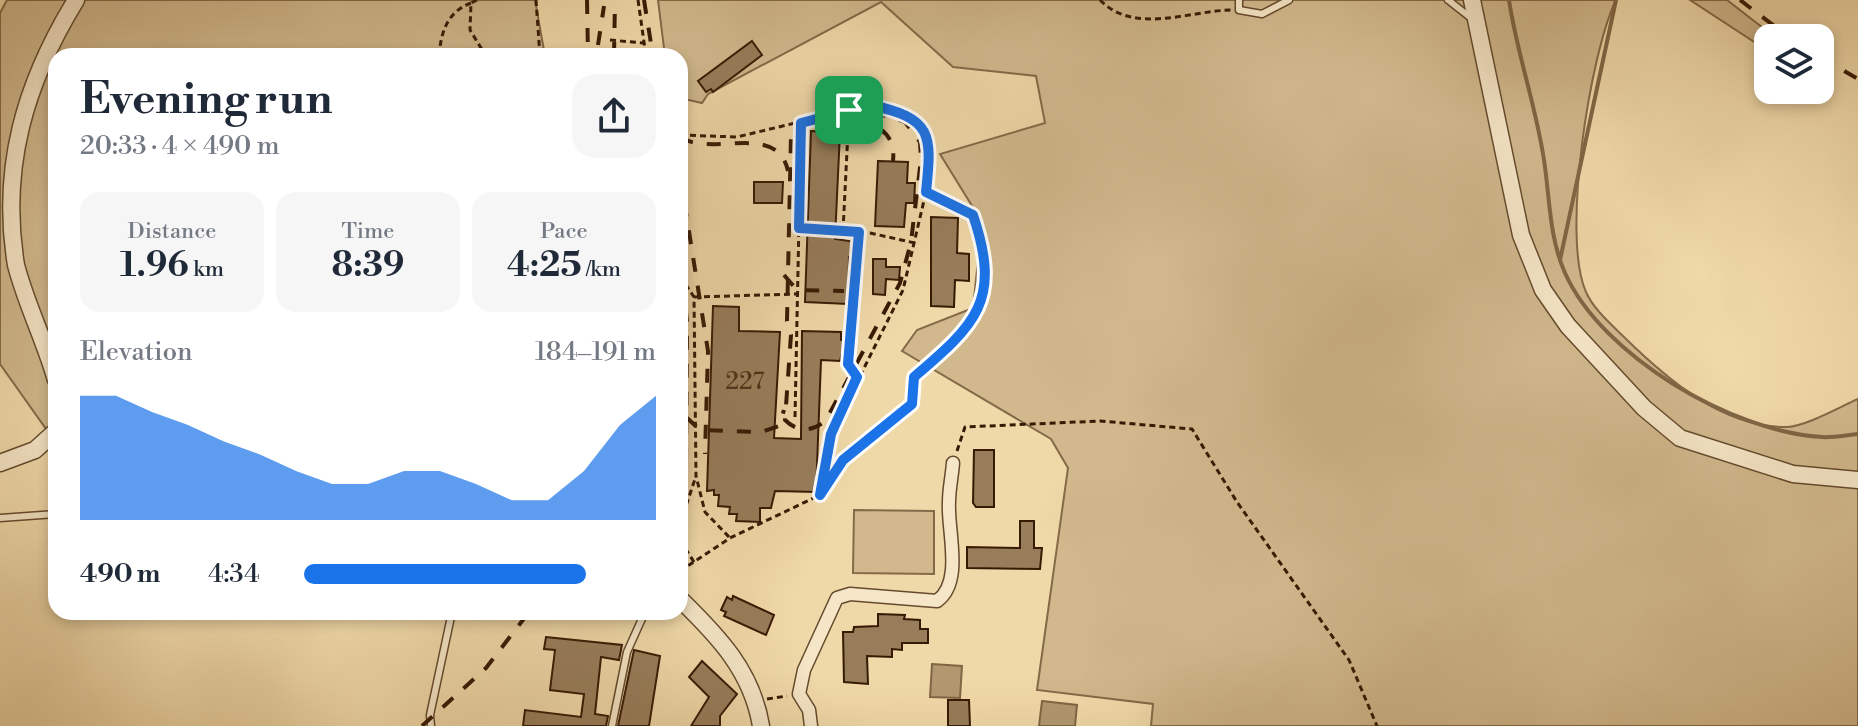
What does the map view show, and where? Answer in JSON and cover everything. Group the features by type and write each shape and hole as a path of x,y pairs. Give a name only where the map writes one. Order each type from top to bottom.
{"street":[{"path":"48,357 17,266 5,207 10,157 24,105 50,42 76,0"},
{"path":"1472,0 1521,235 1543,290 1568,326 1644,408 1680,438 1793,474 1858,480"},
{"path":"0,463 35,450 48,438"},
{"path":"811,726 809,710 799,694 804,670 837,598 850,594 937,601 944,595 951,576 948,504 953,463"},
{"path":"688,607 726,644 749,683 761,726"}],"lane":[{"path":"1239,0 1239,10 1262,14 1289,0"},
{"path":"1448,0 1474,20"},
{"path":"0,518 48,515"},
{"path":"431,726 430,715 450,620"},
{"path":"612,726 627,652 641,620"}],"path":[{"path":"439,48 440,39 451,16 458,8 477,0"},
{"path":"536,0 539,48"},
{"path":"638,0 645,48"},
{"path":"1100,0 1109,9 1133,20 1239,10"},
{"path":"471,3 470,30 481,48"},
{"path":"610,40 644,43"},
{"path":"688,135 737,137 870,105 903,111 925,130 930,149 926,192 903,290 831,434 820,495"},
{"path":"843,231 849,110"},
{"path":"795,417 801,123"},
{"path":"688,566 730,538 820,495 843,460 912,404 914,377 968,329 985,289 986,265 973,215 926,192"},
{"path":"799,228 859,232 915,243"},
{"path":"857,377 848,364 859,232"},
{"path":"688,288 694,297 696,476 705,512 730,538"},
{"path":"694,297 797,294"},
{"path":"953,463 965,427 1100,421 1192,429 1237,502 1349,660 1377,726"},
{"path":"688,500 696,476"},
{"path":"688,553 694,562"},
{"path":"767,699 799,694"}],"shaded area":[{"path":"7,0 535,0 544,48 48,48 48,432 0,364 0,13"},
{"path":"658,0 1616,0 1597,60 1582,145 1576,231 1579,266 1586,292 1603,316 1677,384 1718,410 1739,419 1762,425 1793,426 1858,399 1858,726 1151,726 1153,704 1037,690 1068,468 1051,439 902,351 917,330 973,308 982,222 940,154 1045,123 1036,76 953,67 881,2 708,94 702,103 688,100 688,48 664,48"},
{"path":"1690,0 1727,0 1758,24 1754,24 1754,42"},
{"path":"854,510 934,511 934,574 853,573"},
{"path":"932,664 962,666 960,698 930,697"},
{"path":"1042,701 1077,705 1075,726 1039,726"}],"building":[{"path":"752,41 762,55 713,92 711,89 706,92 698,81"},
{"path":"811,131 840,132 835,239 856,242 855,257 849,257 848,304 805,302"},
{"path":"878,161 908,162 907,183 915,183 914,203 906,203 904,227 875,226"},
{"path":"754,182 783,182 782,203 754,203"},
{"path":"931,217 958,218 957,253 969,254 969,281 955,280 954,307 931,306"},
{"path":"873,259 886,259 886,267 900,267 899,280 886,279 885,295 873,294"},
{"path":"713,306 739,307 739,331 780,332 774,438 801,439 802,331 841,332 841,340 845,340 840,361 821,360 816,492 775,491 771,508 760,508 760,522 736,521 737,514 729,514 730,507 718,506 719,495 714,495 714,490 707,491"},
{"path":"974,450 994,450 994,507 976,507 973,503"},
{"path":"1020,521 1034,521 1034,548 1042,548 1040,569 967,568 967,547 1020,548"},
{"path":"733,596 774,615 766,635 724,616 726,612 721,610 727,597 732,600"},
{"path":"878,614 905,615 904,619 920,620 920,629 928,629 928,643 902,643 902,650 892,649 892,657 867,656 868,684 844,682 843,632 853,632 854,627 878,626"},
{"path":"546,637 622,645 619,660 601,657 595,714 608,716 606,726 523,726 525,710 581,717 584,694 550,690 555,650 544,649"},
{"path":"634,650 660,656 649,726 618,726"},
{"path":"702,661 737,694 720,716 720,726 691,726 709,697 689,677"},
{"path":"948,700 969,700 970,726 948,726"}],"waterway":[{"path":"1509,0 1541,140 1556,246 1565,273 1583,304 1608,333 1639,360 1711,405 1787,432 1826,437 1858,434"},
{"path":"1560,260 1616,0"}],"railway":[{"path":"587,0 588,48"},
{"path":"614,48 615,0"},
{"path":"644,0 652,48"},
{"path":"1740,0 1772,24"},
{"path":"598,45 604,6"},
{"path":"1834,65 1858,79"},
{"path":"844,110 888,116 905,122 920,142 921,159 911,242 900,283 826,420 811,429 800,429 785,420 791,335 787,321 791,135 803,119 844,110"},
{"path":"855,119 884,132 892,144 893,161"},
{"path":"688,140 709,144 757,144 771,148 782,156 788,171"},
{"path":"688,225 708,351 705,454"},
{"path":"784,275 797,290 844,291"},
{"path":"688,419 700,430 761,432 779,426 784,410"},
{"path":"422,726 486,668 523,620"}],"route":[{"path":"870,105 903,111 925,130 930,149 926,192 973,215 986,265 985,289 968,329 914,377 912,404 895,421 868,437 843,460 820,495 831,434 857,377 848,364 859,232 799,228 801,123 849,110 870,105"}]}
